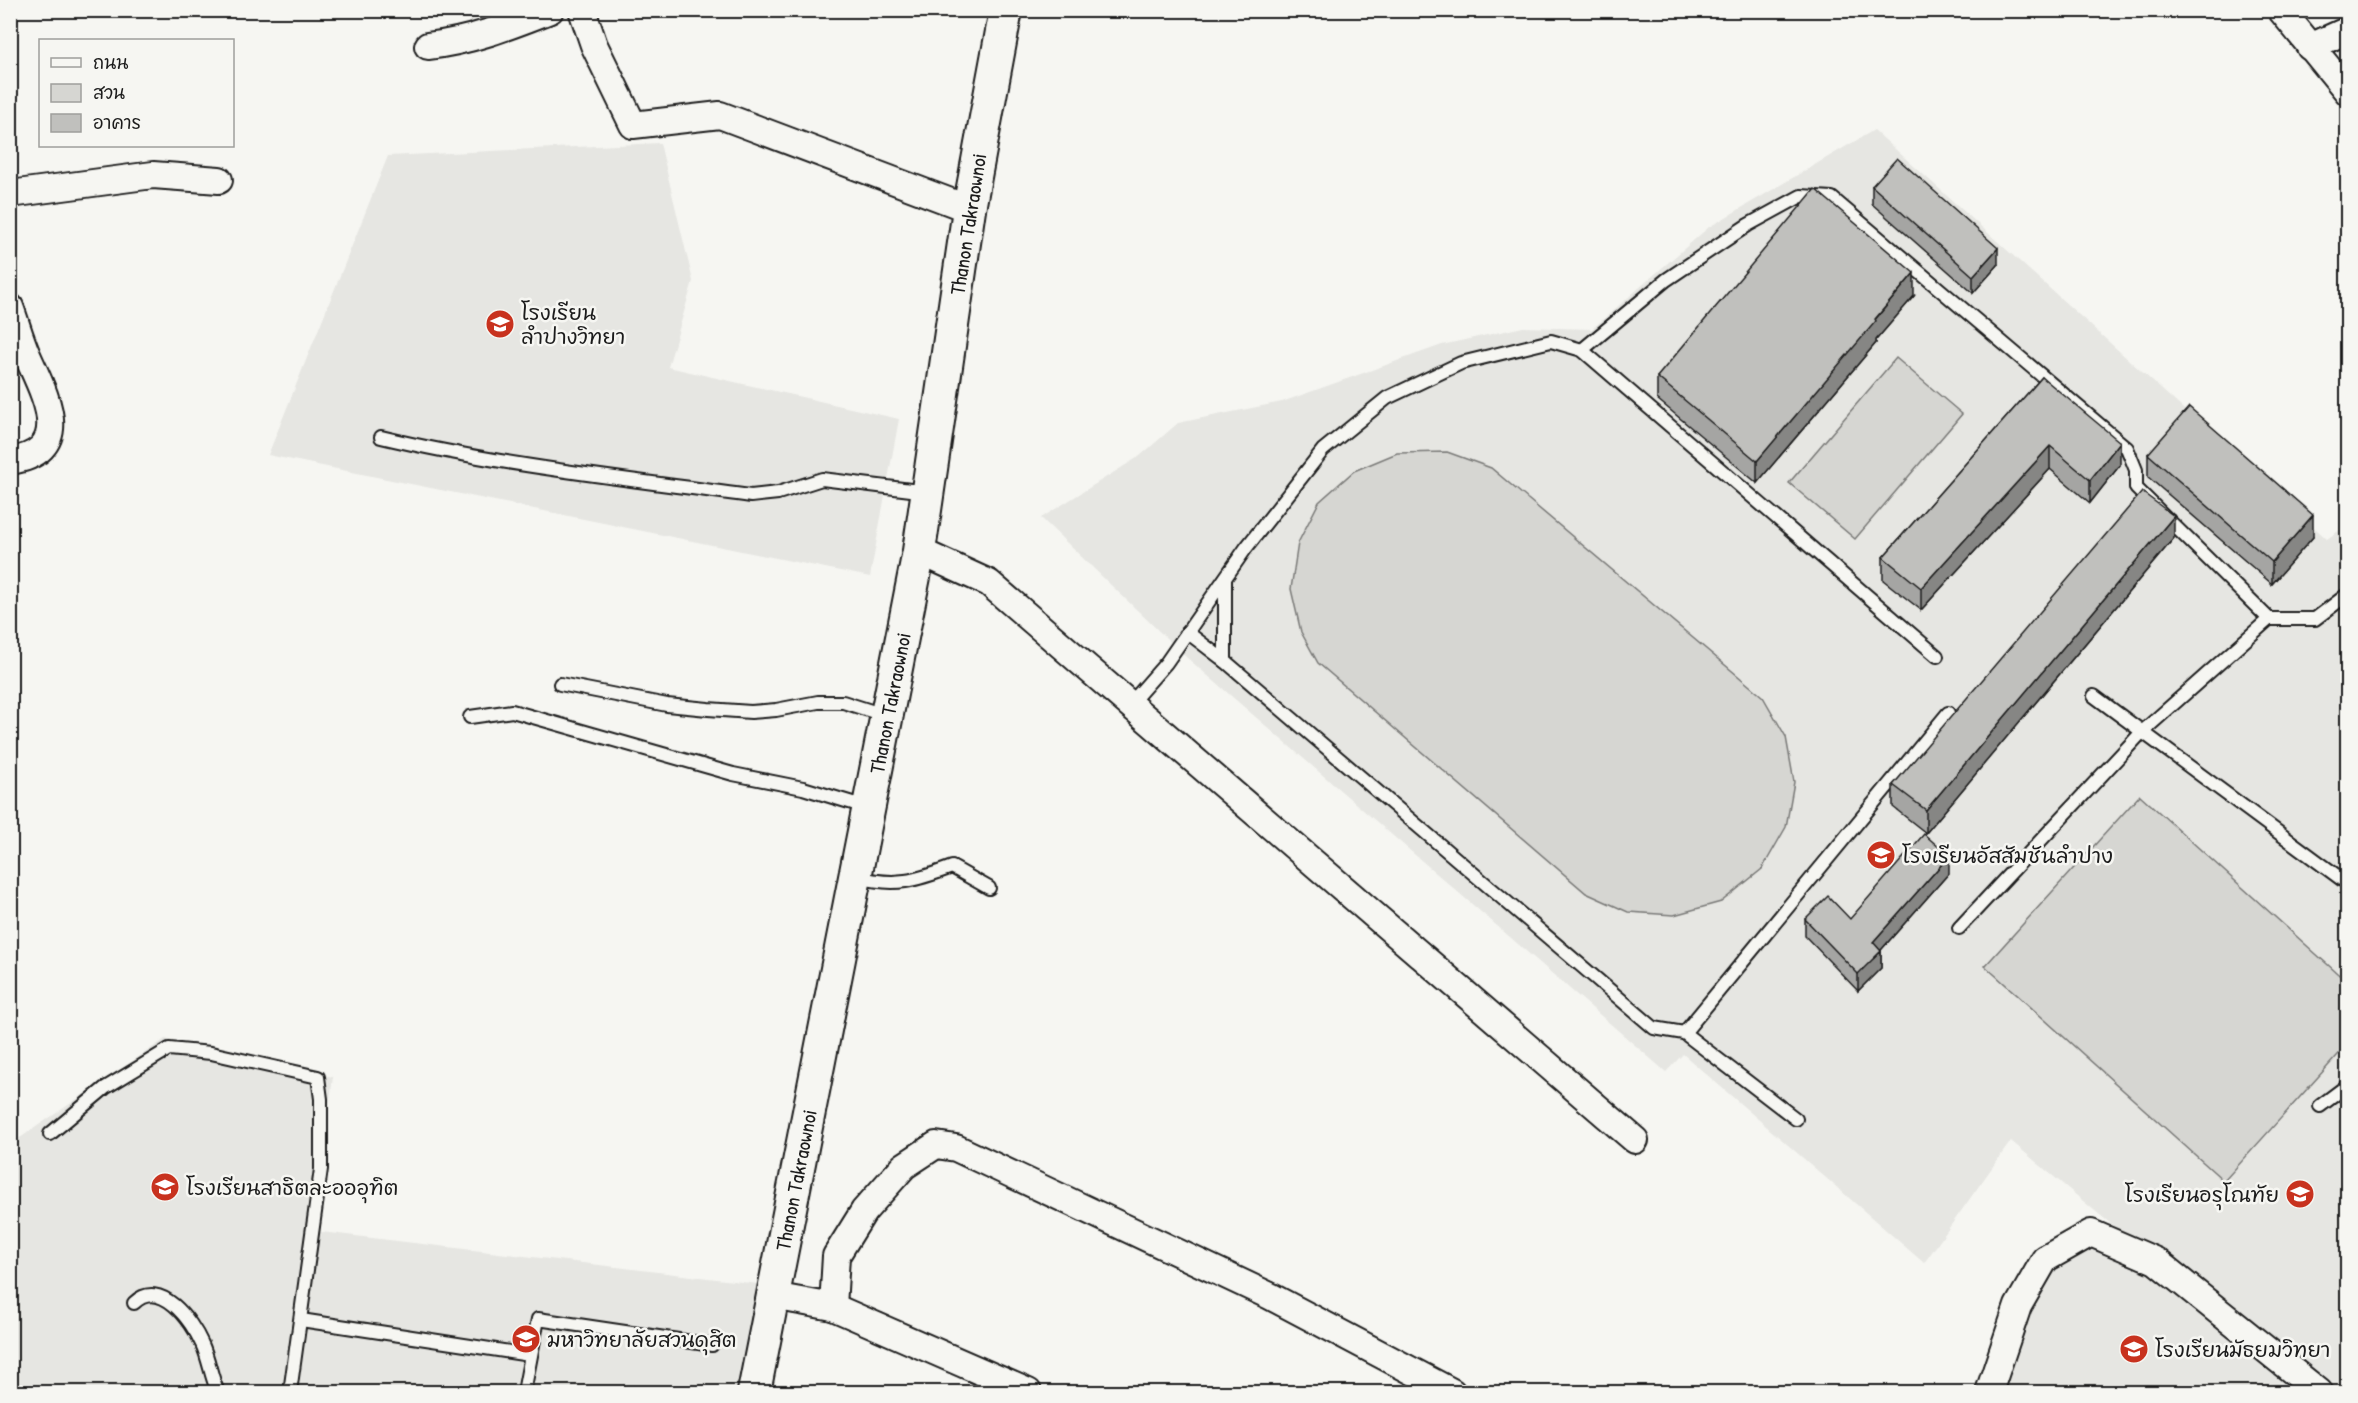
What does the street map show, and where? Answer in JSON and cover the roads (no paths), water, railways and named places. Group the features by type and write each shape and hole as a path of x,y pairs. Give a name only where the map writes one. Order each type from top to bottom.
{"street":[{"path":"428,46 457,43 550,10"},
{"path":"582,10 594,45 633,125 720,115 969,208"},
{"name":"Thanon Takraownoi","path":"754,1392 919,551 969,208 1006,10"},
{"path":"2281,10 2348,92"},
{"path":"2310,47 2348,30"},
{"path":"10,194 153,175 219,180"},
{"path":"10,307 20,339 50,409 50,435 40,452 23,459 10,461"},
{"path":"919,551 989,583 1635,1140"},
{"path":"833,1306 836,1256 864,1211 904,1166 936,1145 946,1146 956,1148 1270,1296 1452,1392"},
{"path":"1989,1392 2018,1306 2045,1259 2091,1233 2156,1261 2319,1392"},
{"path":"773,1296 833,1306 1028,1392"}],"lane":[{"path":"1582,350 1666,280 1748,225 1801,196 1832,198 2127,448 2136,470 2136,488 2269,619"},
{"path":"1130,704 1166,663 1225,579 1323,450 1387,398 1461,363 1551,341 1582,350 1937,656"},
{"path":"381,437 442,452 515,465 751,496 778,493 822,479 928,492"},
{"path":"1225,579 1225,661"},
{"path":"1959,928 2142,732 2269,619 2315,619 2348,594"},
{"path":"1187,632 1225,661 1654,1028 1684,1033 1796,1119"},
{"path":"560,684 667,705 751,712 818,702 843,702 887,717"},
{"path":"2094,696 2348,884"},
{"path":"470,717 512,711 722,771 803,788 869,808"},
{"path":"1684,1033 1948,713"},
{"path":"856,876 883,883 920,879 952,867 990,888"},
{"path":"50,1134 105,1088 169,1049 211,1053 318,1077 321,1100 321,1169 290,1392"},
{"path":"2320,1106 2348,1086"},
{"path":"134,1303 140,1297 152,1294 171,1302 202,1344 219,1392"},
{"path":"524,1392 538,1319 712,1345"},
{"path":"301,1320 530,1355"}],"place":[{"name":"โรงเรียน ลำปางวิทยา","path":"500,324"},
{"name":"โรงเรียนอัสสัมชันลำปาง","path":"1881,855"},
{"name":"โรงเรียนสาธิตละอออุทิต","path":"165,1187"},
{"name":"โรงเรียนอรุโณทัย","path":"2300,1194"},
{"name":"มหาวิทยาลัยสวนดุสิต","path":"526,1339"},
{"name":"โรงเรียนมัธยมวิทยา","path":"2134,1349"}]}
